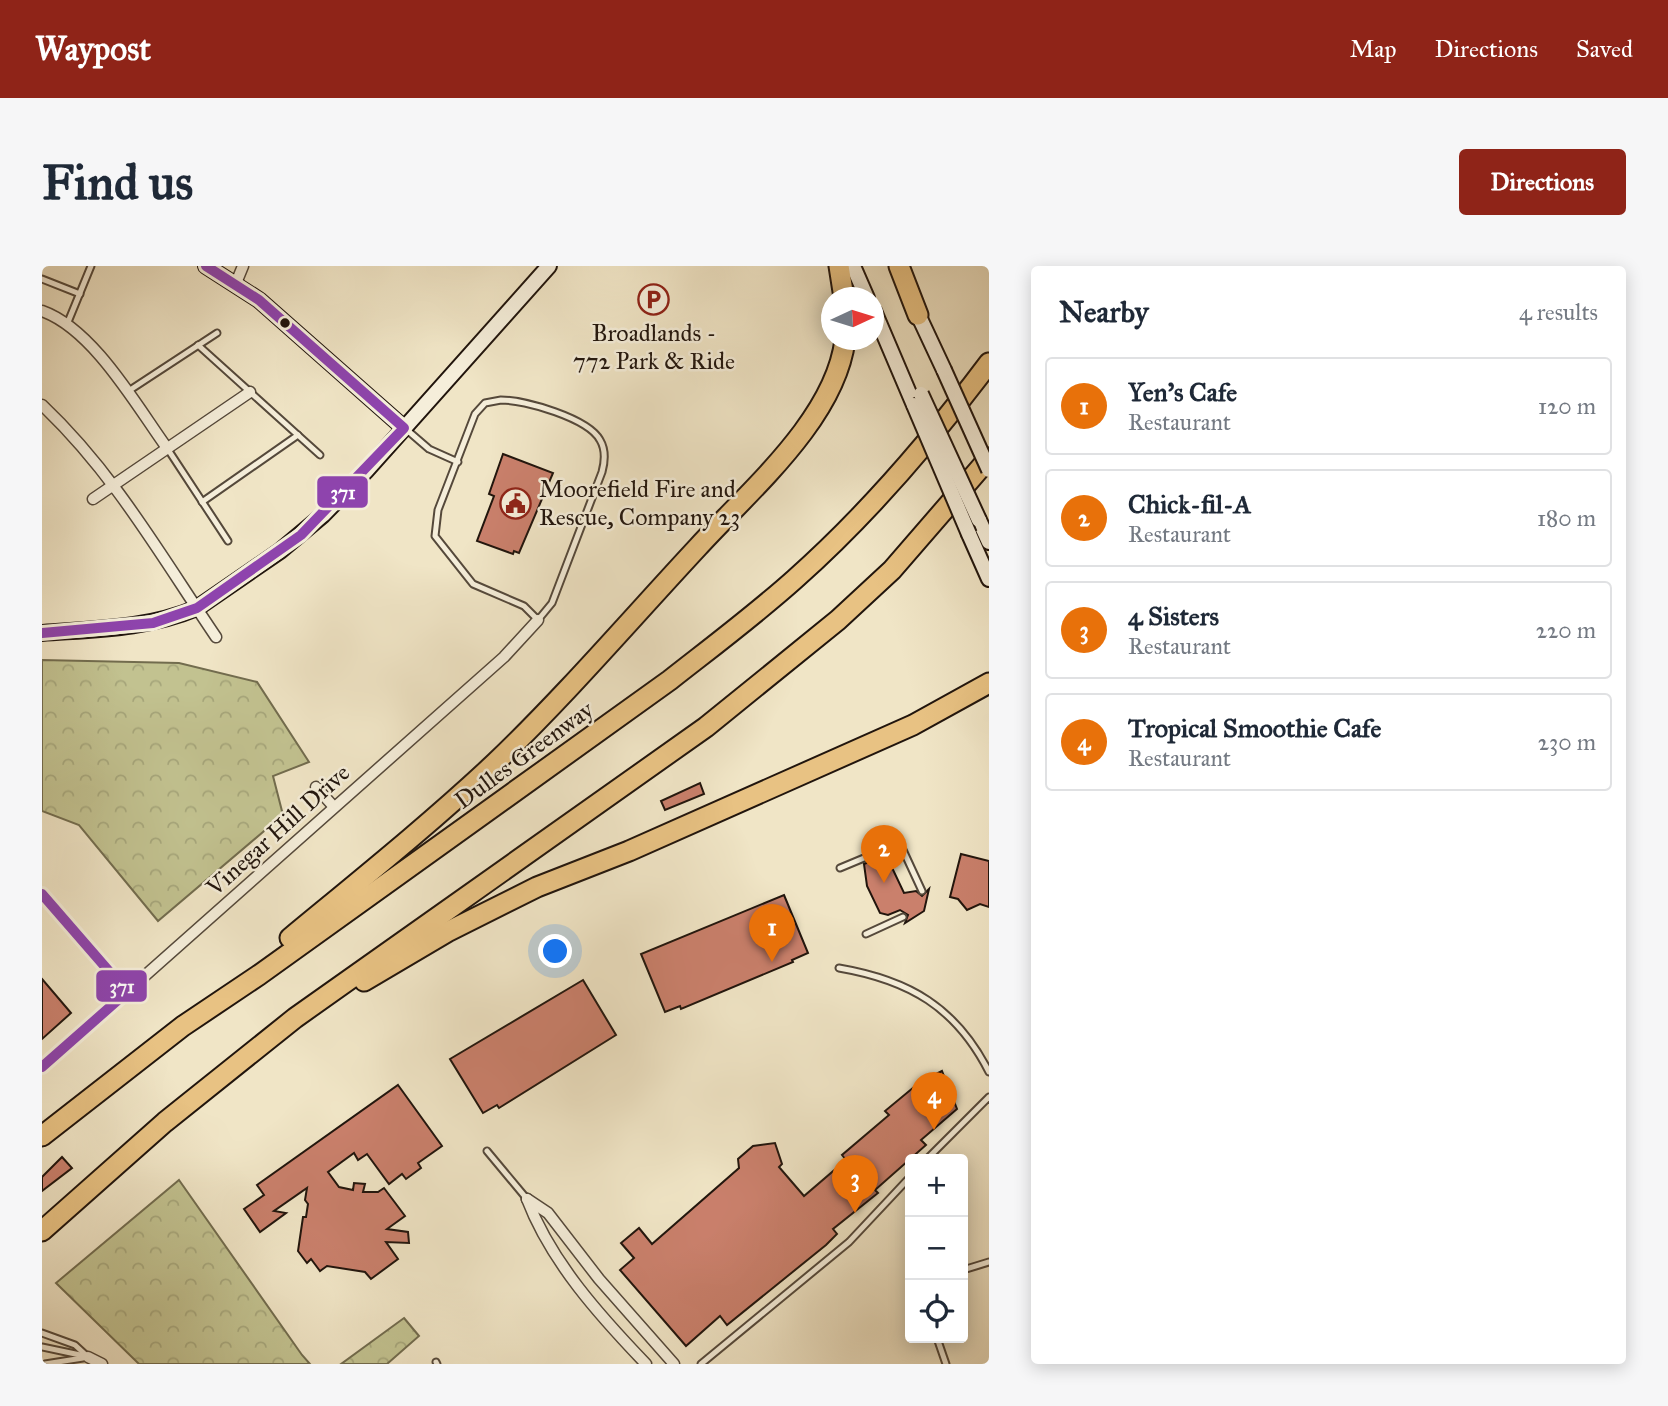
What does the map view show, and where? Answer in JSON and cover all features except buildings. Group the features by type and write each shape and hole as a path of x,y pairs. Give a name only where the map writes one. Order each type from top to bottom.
{"highway":[{"path":"839,266 842,287"},
{"path":"897,266 918,315"},
{"path":"183,1026 445,807 495,762 583,672 811,424 840,368 843,350"},
{"path":"977,379 989,357"},
{"name":"Dulles Greenway","path":"42,1136 183,1026 259,975 670,680 796,579 835,541 989,363"},
{"path":"42,1231 165,1122 295,1018 715,719 838,620 891,570 989,458"},
{"path":"295,1018 334,999 447,932 537,887 629,851 913,725 989,683"}],"street":[{"path":"206,266 236,283 404,428"},
{"path":"236,283 243,266"},
{"path":"42,633 153,624 197,608 301,535 366,471 549,266"},
{"path":"853,266 862,287"},
{"path":"42,311 68,323 127,393 167,448"},
{"path":"918,315 989,470"},
{"path":"884,332 989,542"},
{"path":"93,499 250,391"},
{"path":"918,400 989,579"},
{"path":"42,405 114,485 216,637"},
{"name":"Vinegar Hill Drive","path":"42,1067 504,657 538,620"},
{"path":"316,787 334,807"},
{"path":"42,894 127,992"},
{"path":"527,1199 550,1248 609,1324 646,1364"},
{"path":"527,1199 548,1213 623,1309 674,1364"},
{"path":"88,1357 102,1364"}],"lane":[{"path":"68,323 91,266"},
{"path":"42,279 80,294"},
{"path":"127,393 217,332"},
{"path":"198,345 320,455"},
{"path":"495,401 524,403 590,429 600,440 605,455 602,472 552,603 538,620 524,606 474,584 435,536 438,510 475,414 481,405 495,401"},
{"path":"404,428 429,449 458,462"},
{"path":"202,502 298,435"},
{"path":"167,448 228,541"},
{"path":"839,868 888,848 896,848 903,850 922,891"},
{"path":"866,934 903,917"},
{"path":"839,968 889,979 930,1000 960,1025 989,1072"},
{"path":"932,1154 989,1097"},
{"path":"487,1152 527,1199"},
{"path":"701,1364 849,1242 905,1182"},
{"path":"968,1268 989,1262"},
{"path":"42,1334 75,1345 88,1357"},
{"path":"42,1346 57,1339"},
{"path":"939,1343 946,1364"},
{"path":"42,1346 88,1357"},
{"path":"45,1364 88,1357"}],"green space":[{"path":"42,660 179,663 257,682 309,762 273,776 283,815 158,921 79,825 42,811"},
{"path":"179,1180 310,1364 139,1364 56,1283"},
{"path":"404,1318 419,1336 387,1364 341,1364"}],"transit line":[{"name":"371","path":"42,633 153,623 197,608 301,535 404,428 259,300 206,266"},
{"name":"371","path":"42,894 127,992 42,1067"}],"place":[{"name":"Broadlands - 772 Park & Ride","path":"654,299"},
{"name":"Moorefield Fire and Rescue, Company 23","path":"516,503"},
{"name":"Chick-fil-A","path":"884,883"},
{"name":"Yen's Cafe","path":"772,962"},
{"name":"Tropical Smoothie Cafe","path":"934,1130"},
{"name":"4 Sisters","path":"855,1213"}]}
